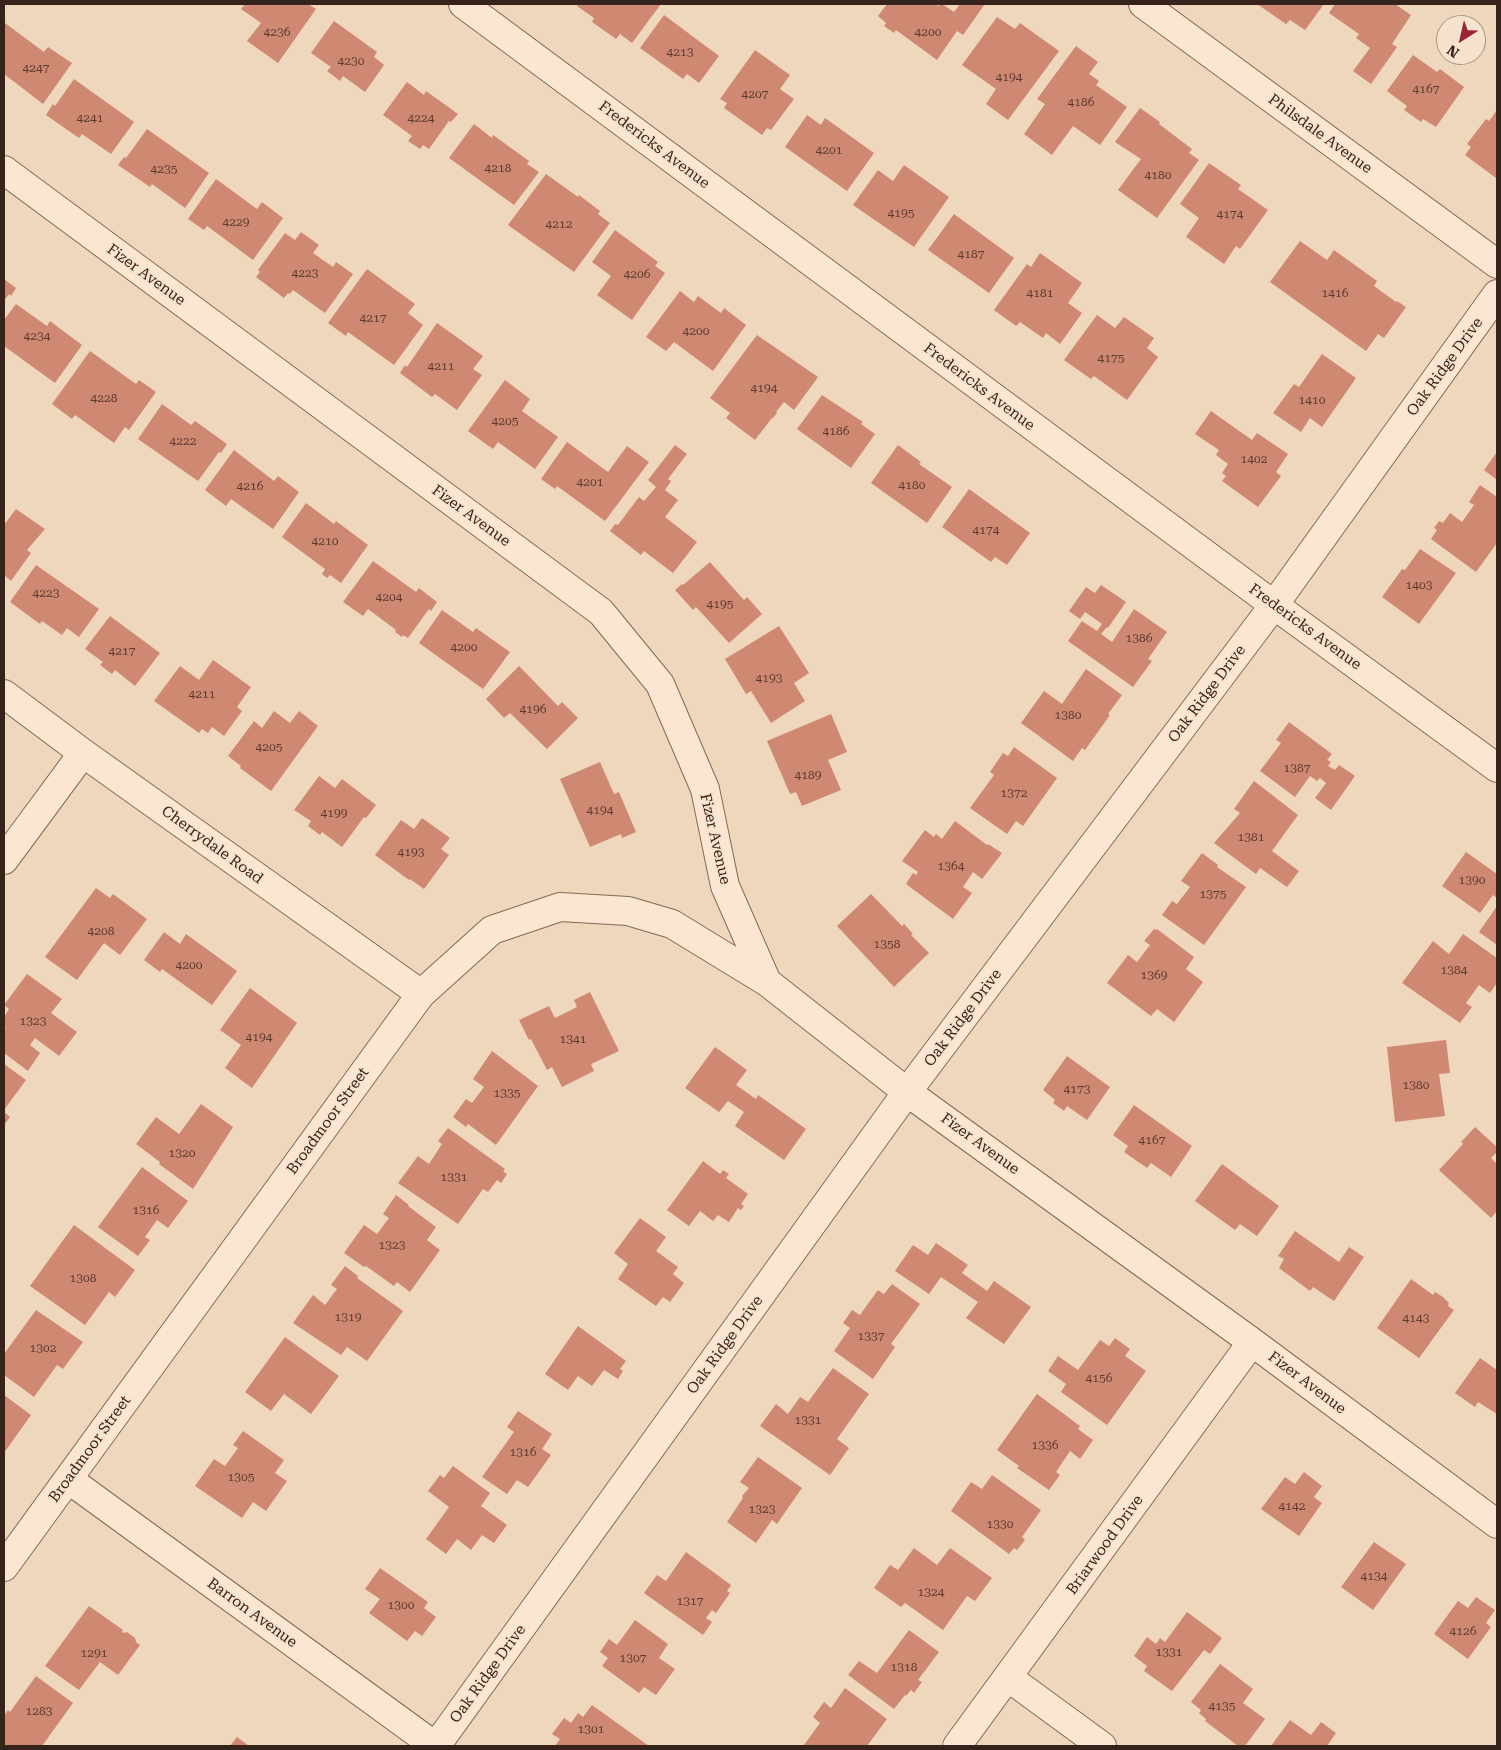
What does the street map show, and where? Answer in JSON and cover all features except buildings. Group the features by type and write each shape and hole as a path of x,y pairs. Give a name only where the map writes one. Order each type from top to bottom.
{"street":[{"name":"Fredericks Avenue","path":"463,4 1497,768"},
{"name":"Philsdale Avenue","path":"1143,4 1497,264"},
{"name":"Fizer Avenue","path":"4,170 601,612 660,684 704,789 725,886 768,982 907,1092 1252,1342 1497,1524"},
{"name":"Oak Ridge Drive","path":"436,1746 907,1092 1274,605 1497,294"},
{"name":"Cherrydale Road","path":"4,694 83,753 421,994"},
{"path":"4,860 83,753"},
{"name":"Broadmoor Street","path":"4,1566 421,994 492,930 560,907 628,911 672,924 768,982"},
{"name":"Briarwood Drive","path":"957,1746 1252,1342"},
{"name":"Barron Avenue","path":"68,1479 436,1746"},
{"path":"1008,1678 1102,1746"}]}
